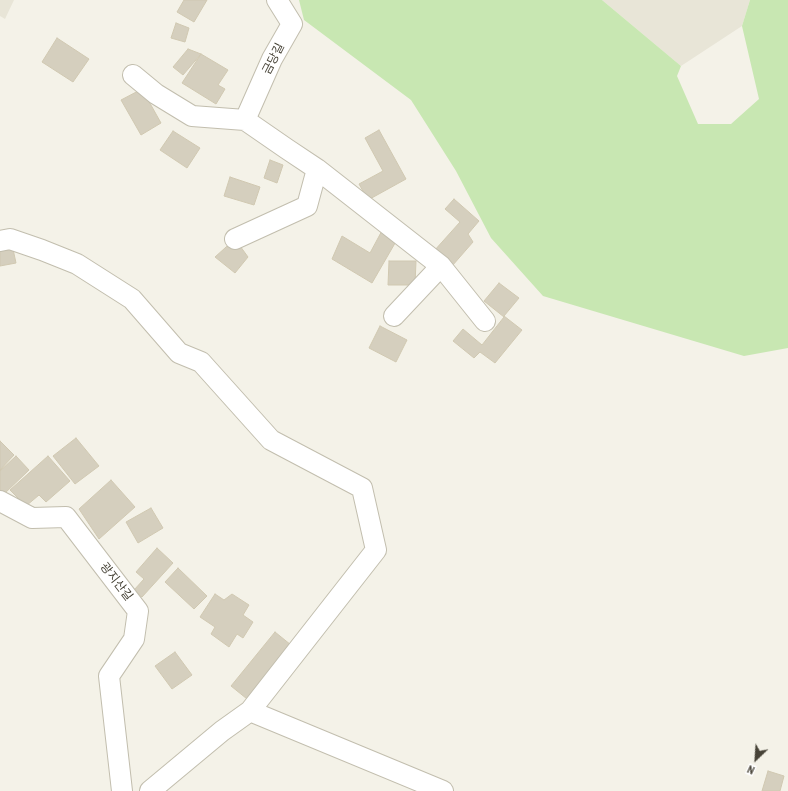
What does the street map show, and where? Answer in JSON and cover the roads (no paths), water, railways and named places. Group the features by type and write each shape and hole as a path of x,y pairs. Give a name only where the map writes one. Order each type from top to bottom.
{"street":[{"name":"금당길","path":"245,120 272,59 292,24 277,0"},
{"path":"133,75 156,94 192,116 245,120 317,169 441,266 485,321"},
{"path":"234,239 307,206 317,169"},
{"path":"0,242 10,239 77,264 132,299 179,353 201,362 271,440 362,488 376,550 250,711 222,731 150,791"},
{"path":"394,316 441,266"},
{"name":"광지산길","path":"0,501 32,518 66,517 138,611 134,639 109,676 122,791"},
{"path":"250,711 443,791"}]}
